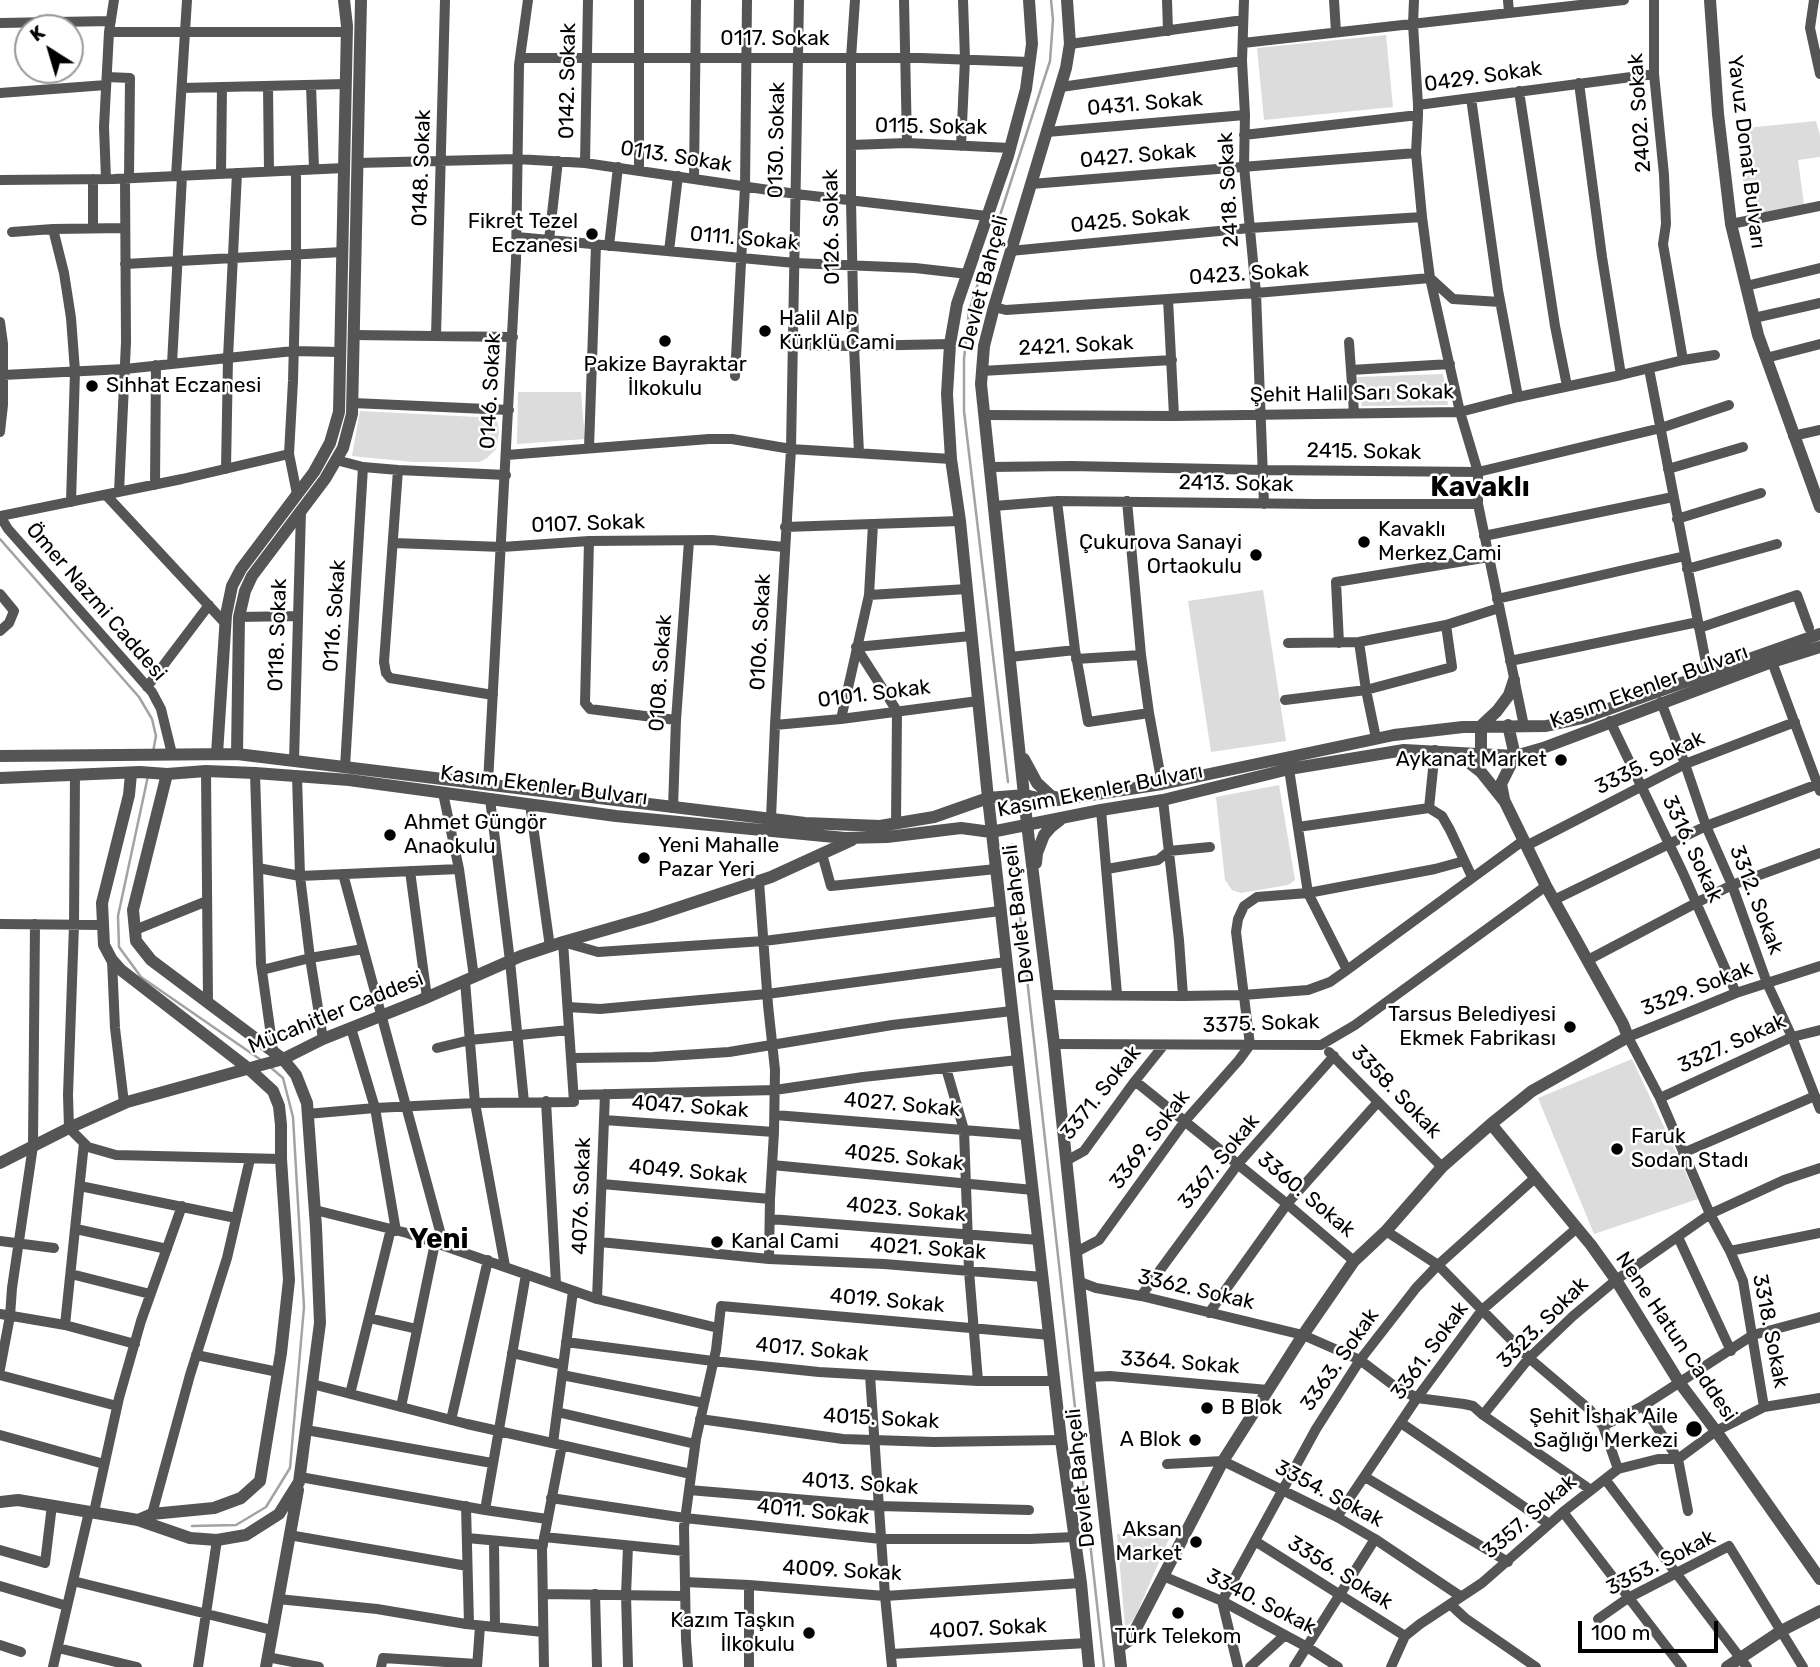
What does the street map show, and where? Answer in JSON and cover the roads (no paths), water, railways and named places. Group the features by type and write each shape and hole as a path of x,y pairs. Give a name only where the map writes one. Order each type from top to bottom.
{"street":[{"path":"106,179 104,127 114,0"},
{"path":"172,364 187,0"},
{"path":"217,754 225,623 232,586 241,569 314,472 331,443 339,412 347,32 344,0"},
{"path":"237,754 239,617 244,591 252,576 325,480 343,448 352,414 361,0"},
{"name":"0148. Sokak","path":"436,336 445,0"},
{"name":"0146. Sokak","path":"488,783 513,337 520,58 528,0"},
{"name":"0142. Sokak","path":"585,163 588,0"},
{"path":"639,0 639,170"},
{"path":"694,179 696,0"},
{"path":"735,376 746,187 747,0"},
{"name":"0130. Sokak","path":"791,449 799,0"},
{"name":"0126. Sokak","path":"855,0 851,58 851,201 853,346 859,453"},
{"path":"904,0 907,143"},
{"path":"961,146 965,60 963,0"},
{"name":"Devlet Bahçeli","path":"1029,0 1032,44 1026,89 1010,148 957,304 950,344 947,394 951,459 960,521 991,832 1089,1667"},
{"name":"Devlet Bahçeli","path":"1067,0 1070,44 1066,68 994,307 984,346 981,384 1121,1667"},
{"path":"1167,0 1168,31"},
{"name":"2418. Sokak","path":"1244,0 1244,166 1256,293 1264,503"},
{"path":"1334,0 1336,32"},
{"path":"1414,0 1418,110 1416,153 1430,278 1460,412 1478,472 1478,504 1524,726"},
{"path":"1508,0 1510,13"},
{"path":"1243,43 1624,0"},
{"name":"2402. Sokak","path":"1654,0 1654,74 1666,224 1662,244 1683,360"},
{"name":"Yavuz Donat Bulvarı","path":"1710,0 1718,114 1731,224 1766,358 1819,501"},
{"path":"1814,0 1820,74"},
{"path":"1070,44 1243,20"},
{"path":"0,23 111,21"},
{"path":"110,32 347,32"},
{"name":"0117. Sokak","path":"520,58 906,58 1029,62"},
{"path":"1061,87 1242,61"},
{"name":"0429. Sokak","path":"1244,135 1418,110 1471,97 1654,74"},
{"path":"0,93 130,78 125,228 125,369 119,492"},
{"path":"1579,83 1621,375"},
{"path":"182,88 346,84"},
{"path":"311,85 314,169"},
{"path":"268,86 269,172"},
{"path":"221,174 222,87"},
{"path":"1519,91 1555,326 1567,386"},
{"path":"1471,97 1500,302 1518,397"},
{"name":"0431. Sokak","path":"1047,132 1245,115"},
{"name":"0115. Sokak","path":"851,145 907,143 1010,148"},
{"name":"0427. Sokak","path":"1031,184 1416,153"},
{"name":"0113. Sokak","path":"358,163 517,159 585,163 796,194 987,216"},
{"path":"549,240 558,161"},
{"path":"609,246 618,167"},
{"path":"0,180 106,179 344,168"},
{"path":"296,171 289,454 298,494"},
{"path":"226,469 228,358 237,173"},
{"path":"669,251 678,176"},
{"path":"93,179 93,228"},
{"path":"1731,224 1820,206"},
{"name":"0425. Sokak","path":"1010,251 1250,228 1422,217"},
{"path":"12,232 125,228"},
{"path":"52,229 64,273 75,371 71,502"},
{"name":"0111. Sokak","path":"517,237 795,263 915,268 968,274"},
{"path":"589,448 596,245"},
{"path":"125,264 342,252"},
{"path":"1746,286 1820,268"},
{"path":"1430,278 1453,299 1500,302"},
{"name":"0423. Sokak","path":"994,307 1006,310 1430,278"},
{"path":"1168,299 1174,416"},
{"path":"1754,318 1820,303"},
{"path":"0,321 3,344 0,432"},
{"path":"354,335 513,337"},
{"path":"1349,341 1354,413"},
{"path":"793,345 950,344"},
{"path":"1766,358 1820,344"},
{"path":"3,375 125,369 293,351 340,352"},
{"name":"Şehit Halil Sarı Sokak","path":"985,415 1174,416 1460,412 1683,360 1715,355"},
{"name":"2421. Sokak","path":"982,371 1172,360"},
{"path":"155,485 156,365"},
{"path":"1351,370 1450,365"},
{"path":"1649,369 1709,673"},
{"path":"353,403 509,410"},
{"name":"2415. Sokak","path":"990,467 1478,472 1661,428 1729,405"},
{"path":"1794,436 1820,430"},
{"path":"507,455 732,439 791,449 951,459"},
{"path":"1668,469 1743,447"},
{"name":"0106. Sokak","path":"771,818 791,449"},
{"path":"0,516 155,485 289,454"},
{"path":"336,460 363,467 506,475"},
{"name":"0116. Sokak","path":"345,767 363,467"},
{"path":"398,470 384,662 387,673 390,678 493,695"},
{"path":"1677,519 1761,493"},
{"path":"106,495 225,623"},
{"path":"1484,536 1673,497"},
{"path":"1057,501 1075,655 1088,722 1149,713"},
{"name":"2413. Sokak","path":"994,506 1057,501 1478,504"},
{"path":"1127,501 1141,655 1163,784"},
{"name":"0118. Sokak","path":"294,761 301,511"},
{"name":"Ömer Nazmi Caddesi","path":"0,516 8,530 148,687 161,709 169,754"},
{"path":"785,527 960,521"},
{"path":"841,719 869,595 873,524"},
{"name":"0107. Sokak","path":"394,543 502,547 589,541 712,540 784,547"},
{"path":"589,541 585,703 590,709 676,720"},
{"name":"0108. Sokak","path":"673,808 676,720 690,541"},
{"path":"1687,569 1777,544"},
{"path":"1288,643 1359,642 1446,625 1498,604 1685,556"},
{"path":"1339,643 1336,582 1489,557"},
{"path":"869,595 967,589"},
{"path":"0,594 14,611 9,623 0,631"},
{"path":"1510,661 1698,625 1797,595 1814,631"},
{"path":"148,687 209,605"},
{"path":"239,617 298,616"},
{"path":"1285,700 1366,690 1452,667 1446,625"},
{"name":"Kasım Ekenler Bulvarı","path":"0,755 237,754 805,823 880,826 934,817 988,798 1025,795 1051,802 1163,784 1376,738 1481,726 1546,726 1583,718 1709,673 1814,631"},
{"path":"856,648 971,636"},
{"path":"1359,642 1376,738"},
{"name":"Kasım Ekenler Bulvarı","path":"135,773 206,771 349,780 644,819 832,837 887,836 961,828 991,832 1163,800 1289,769 1404,750 1515,756 1820,647"},
{"path":"856,648 897,711 896,824"},
{"path":"1010,657 1141,655"},
{"path":"1554,900 1706,826 1819,788 1772,662"},
{"path":"1481,772 1481,726 1509,695 1514,680"},
{"name":"0101. Sokak","path":"775,725 978,701"},
{"name":"3312. Sokak","path":"1661,702 1767,983 1792,1037 1820,1109"},
{"name":"3316. Sokak","path":"1611,721 1736,993"},
{"name":"3335. Sokak","path":"1048,995 1243,995 1308,990 1330,982 1472,877 1525,843 1685,764 1795,722"},
{"path":"1505,803 1501,784 1515,756 1508,725"},
{"path":"1429,808 1435,750"},
{"path":"1020,752 1037,783 1051,796 1067,799"},
{"path":"1119,1647 1130,1640 1223,1461 1303,1335 1354,1261 1386,1231 1442,1167 1491,1124 1532,1091 1628,1037 1546,886 1505,803 1481,772 1450,752"},
{"path":"1289,769 1308,893 1347,970"},
{"path":"206,771 208,1002"},
{"path":"0,778 135,773 102,903 104,945 121,970 249,1069 272,1091 279,1106 289,1280 278,1372 260,1481 241,1498 214,1508 152,1514 138,1520"},
{"path":"255,773 262,970 278,1055"},
{"path":"163,774 133,909 136,941 151,960 278,1055 296,1075 307,1103 320,1324 299,1480 267,1662 319,1667"},
{"path":"75,775 69,1128 84,1143 102,1152 116,1155 281,1159"},
{"path":"297,776 300,876 324,1039"},
{"path":"443,793 459,869 469,979 475,1103 505,1266"},
{"path":"490,799 524,1102"},
{"path":"1163,800 1180,940 1183,996"},
{"path":"307,1114 475,1103 574,1102 568,1007 530,804"},
{"path":"1298,827 1429,808 1442,816 1472,877"},
{"path":"1101,810 1117,994"},
{"path":"1034,877 1037,853 1044,835 1063,817"},
{"name":"Mücahitler Caddesi","path":"0,1163 124,1103 249,1069 278,1055 428,998 510,961 771,877 858,838"},
{"path":"1107,869 1158,860 1169,851 1210,847"},
{"path":"1588,961 1732,886 1820,853"},
{"path":"822,854 831,886 996,869"},
{"path":"1250,1045 1236,932 1244,906 1257,897 1308,893 1436,869 1464,861"},
{"path":"258,868 300,876 459,869"},
{"path":"410,871 428,998"},
{"path":"343,874 407,1107 440,1244 417,1329 401,1407"},
{"path":"759,881 775,1070 769,1259"},
{"name":"3375. Sokak","path":"1054,1045 1321,1045 1355,1025 1546,886"},
{"path":"135,930 207,901"},
{"path":"556,944 598,952 764,941 1000,911"},
{"path":"0,924 104,925"},
{"path":"0,1369 5,1315 19,1244 33,1146 35,924"},
{"path":"262,970 363,949"},
{"path":"112,960 115,1028 124,1103"},
{"path":"568,1007 600,1009 767,994 1006,962"},
{"name":"3329. Sokak","path":"1628,1037 1736,993 1820,966"},
{"path":"572,1058 729,1052 892,1025 1012,1011"},
{"path":"350,1394 393,1230 375,1108 351,1028"},
{"path":"437,1048 470,1040 569,1030"},
{"name":"3327. Sokak","path":"1660,1098 1792,1037 1820,1030"},
{"name":"3318. Sokak","path":"1628,1037 1660,1098 1710,1214 1743,1281 1764,1407"},
{"name":"3369. Sokak","path":"1076,1252 1099,1240 1185,1121 1250,1045"},
{"name":"3358. Sokak","path":"1321,1045 1442,1167"},
{"name":"3371. Sokak","path":"1066,1161 1084,1151 1163,1046"},
{"name":"3367. Sokak","path":"1140,1296 1238,1164 1334,1056"},
{"path":"575,1095 775,1090 863,1077 1018,1060"},
{"path":"946,1068 964,1130 969,1271 978,1381"},
{"name":"3360. Sokak","path":"1135,1080 1354,1261"},
{"name":"4076. Sokak","path":"597,1299 605,1094"},
{"path":"1683,1153 1815,1096"},
{"path":"547,1101 556,1284"},
{"path":"1209,1313 1287,1204 1378,1102"},
{"name":"4027. Sokak","path":"775,1115 1026,1135"},
{"name":"4047. Sokak","path":"604,1120 774,1132"},
{"name":"Nene Hatun Caddesi","path":"1491,1124 1616,1280 1679,1382 1820,1579"},
{"path":"65,1325 84,1143"},
{"path":"152,1514 196,1355 227,1258 250,1159"},
{"name":"4025. Sokak","path":"772,1165 1033,1190"},
{"name":"3323. Sokak","path":"1483,1415 1530,1358 1573,1316 1616,1280 1710,1214 1784,1180 1820,1168"},
{"name":"3363. Sokak","path":"1222,1601 1316,1429 1360,1360 1416,1288 1438,1265 1536,1177"},
{"name":"4049. Sokak","path":"603,1184 769,1199"},
{"path":"80,1186 236,1218"},
{"path":"53,1667 117,1406 150,1294 182,1206"},
{"path":"315,1210 440,1244 597,1299 718,1328 695,1444 685,1518 688,1667"},
{"name":"4023. Sokak","path":"770,1219 1039,1240"},
{"name":"3361. Sokak","path":"1337,1517 1417,1398 1482,1310 1577,1228"},
{"path":"76,1229 167,1249"},
{"path":"1386,1231 1438,1265 1530,1358 1589,1409 1603,1426 1618,1469"},
{"path":"1730,1251 1820,1233"},
{"path":"1678,1237 1731,1351"},
{"path":"0,1241 54,1248"},
{"name":"4021. Sokak","path":"600,1242 769,1259 884,1264 1043,1277"},
{"path":"451,1420 488,1260"},
{"path":"71,1274 150,1294"},
{"path":"485,1510 526,1274"},
{"name":"3362. Sokak","path":"1080,1282 1096,1288 1303,1335 1360,1360 1392,1385 1417,1398"},
{"path":"544,1667 544,1541 573,1291"},
{"name":"4019. Sokak","path":"718,1328 721,1306 1050,1335"},
{"path":"5,1315 65,1325 135,1344"},
{"path":"1603,1426 1643,1406 1754,1335 1820,1317"},
{"path":"369,1318 417,1329"},
{"name":"4017. Sokak","path":"566,1342 819,1372 978,1381 1055,1381"},
{"path":"512,1353 563,1370 704,1403"},
{"path":"196,1355 278,1372"},
{"path":"870,1374 892,1667"},
{"path":"0,1376 117,1406"},
{"name":"3364. Sokak","path":"1089,1377 1110,1376 1268,1390"},
{"path":"312,1384 451,1420 691,1474"},
{"path":"1417,1398 1473,1406 1591,1490"},
{"path":"1678,1459 1716,1431 1764,1407 1820,1398"},
{"path":"1643,1406 1678,1459 1688,1511"},
{"path":"557,1412 695,1444"},
{"name":"4015. Sokak","path":"701,1419 842,1439 934,1442 1061,1440"},
{"path":"1401,1423 1549,1524"},
{"path":"306,1430 492,1463"},
{"path":"0,1435 104,1464"},
{"name":"3357. Sokak","path":"1405,1636 1482,1583 1549,1524 1618,1469 1658,1459 1678,1459"},
{"name":"3354. Sokak","path":"1167,1464 1223,1461 1337,1517 1461,1596"},
{"path":"1365,1476 1508,1562"},
{"path":"1605,1479 1744,1662"},
{"path":"299,1480 547,1519"},
{"path":"0,1502 18,1500 138,1520 190,1538 217,1540 246,1535 279,1514 299,1480"},
{"name":"4013. Sokak","path":"689,1490 879,1506 1029,1510"},
{"name":"4011. Sokak","path":"551,1498 685,1518 881,1539 1074,1537"},
{"path":"0,1550 45,1563 52,1506"},
{"path":"466,1506 469,1625"},
{"path":"1563,1513 1682,1667"},
{"path":"289,1535 467,1566"},
{"path":"467,1538 684,1551"},
{"path":"1294,1667 1375,1539"},
{"path":"198,1667 217,1540"},
{"path":"494,1541 495,1627"},
{"name":"3356. Sokak","path":"1255,1541 1405,1636"},
{"path":"628,1546 628,1667"},
{"name":"3353. Sokak","path":"1598,1619 1629,1598 1729,1546 1803,1667"},
{"name":"3340. Sokak","path":"1163,1576 1222,1601 1338,1667"},
{"path":"73,1581 272,1630"},
{"name":"4009. Sokak","path":"685,1582 885,1597 1081,1583"},
{"path":"749,1585 749,1667"},
{"path":"0,1586 67,1606"},
{"path":"543,1594 685,1595"},
{"path":"595,1594 597,1667"},
{"path":"278,1599 377,1609 469,1625 543,1632"},
{"path":"1222,1601 1238,1667"},
{"path":"1451,1605 1465,1618 1536,1667"},
{"path":"1727,1667 1744,1662 1781,1631 1820,1611"},
{"path":"381,1667 383,1658 429,1664 477,1665 480,1626"},
{"path":"1250,1667 1285,1635"},
{"path":"1391,1667 1405,1636"},
{"name":"4007. Sokak","path":"891,1654 1087,1643"},
{"path":"0,1645 21,1652"},
{"path":"58,1648 137,1667"}],"waterway":[{"path":"1008,782 964,411 964,359 969,311 1050,61 1053,20 1051,0"},
{"path":"0,539 139,697 152,719 156,736 153,752"},
{"path":"148,776 118,916 119,947 141,977 261,1060"},
{"path":"1012,844 1104,1667"},
{"path":"192,1526 236,1525 266,1507 290,1468 304,1307 293,1117 283,1078 269,1066"}],"place":[{"name":"Fikret Tezel Eczanesi","path":"592,234"},
{"name":"Halil Alp Kürklü Cami","path":"765,331"},
{"name":"Pakize Bayraktar İlkokulu","path":"665,341"},
{"name":"Sıhhat Eczanesi","path":"92,386"},
{"name":"Kavaklı Merkez Cami","path":"1364,542"},
{"name":"Çukurova Sanayi Ortaokulu","path":"1256,555"},
{"name":"Aykanat Market","path":"1561,760"},
{"name":"Ahmet Güngör Anaokulu","path":"390,835"},
{"name":"Yeni Mahalle Pazar Yeri","path":"644,858"},
{"name":"Tarsus Belediyesi Ekmek Fabrikası","path":"1570,1027"},
{"name":"Faruk Sodan Stadı","path":"1617,1149"},
{"name":"Kanal Cami","path":"717,1242"},
{"name":"B Blok","path":"1207,1408"},
{"name":"Şehit İshak Aile Sağlığı Merkezi","path":"1694,1429"},
{"name":"A Blok","path":"1195,1440"},
{"name":"Aksan Market","path":"1196,1542"},
{"name":"Türk Telekom","path":"1178,1613"},
{"name":"Kazım Taşkın İlkokulu","path":"809,1633"}],"district":[{"name":"Kavaklı","path":"1480,488"},
{"name":"Yeni","path":"439,1240"}]}
